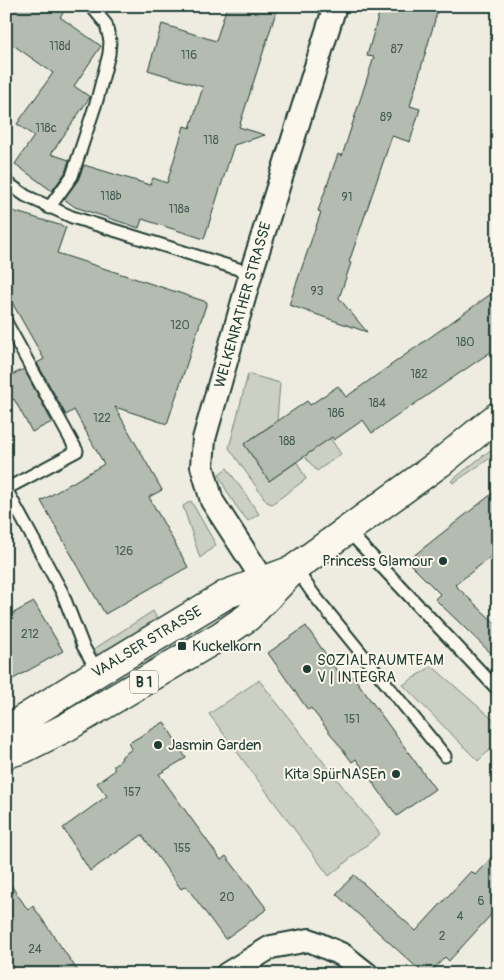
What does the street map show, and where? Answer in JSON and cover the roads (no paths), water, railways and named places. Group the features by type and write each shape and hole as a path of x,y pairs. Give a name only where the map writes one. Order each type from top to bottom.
{"main road":[{"name":"VAALSER STRASSE","path":"6,730 227,594 267,586 348,531 440,463 498,416"},
{"name":"VAALSER STRASSE","path":"6,754 23,749 67,728 222,635 248,617 267,586"}],"street":[{"name":"WELKENRATHER STRASSE","path":"267,586 212,501 202,466 204,439 251,273 335,6"},
{"path":"228,974 271,947 309,940 343,955 368,974"}],"lane":[{"path":"49,208 72,176 97,100 109,54 110,41 106,24 91,6"},
{"path":"6,182 49,208 251,273"},
{"path":"6,322 77,451 6,489 62,592 82,646 98,672"},
{"path":"348,531 498,690"},
{"path":"295,568 314,595 445,756"}],"place":[{"name":"Princess Glamour","path":"443,561"},
{"name":"Kuckelkorn","path":"182,646"},
{"name":"SOZIALRAUMTEAM V | INTEGRA","path":"307,669"},
{"name":"Jasmin Garden","path":"158,745"},
{"name":"Kita SpürNASEn","path":"396,774"}]}
